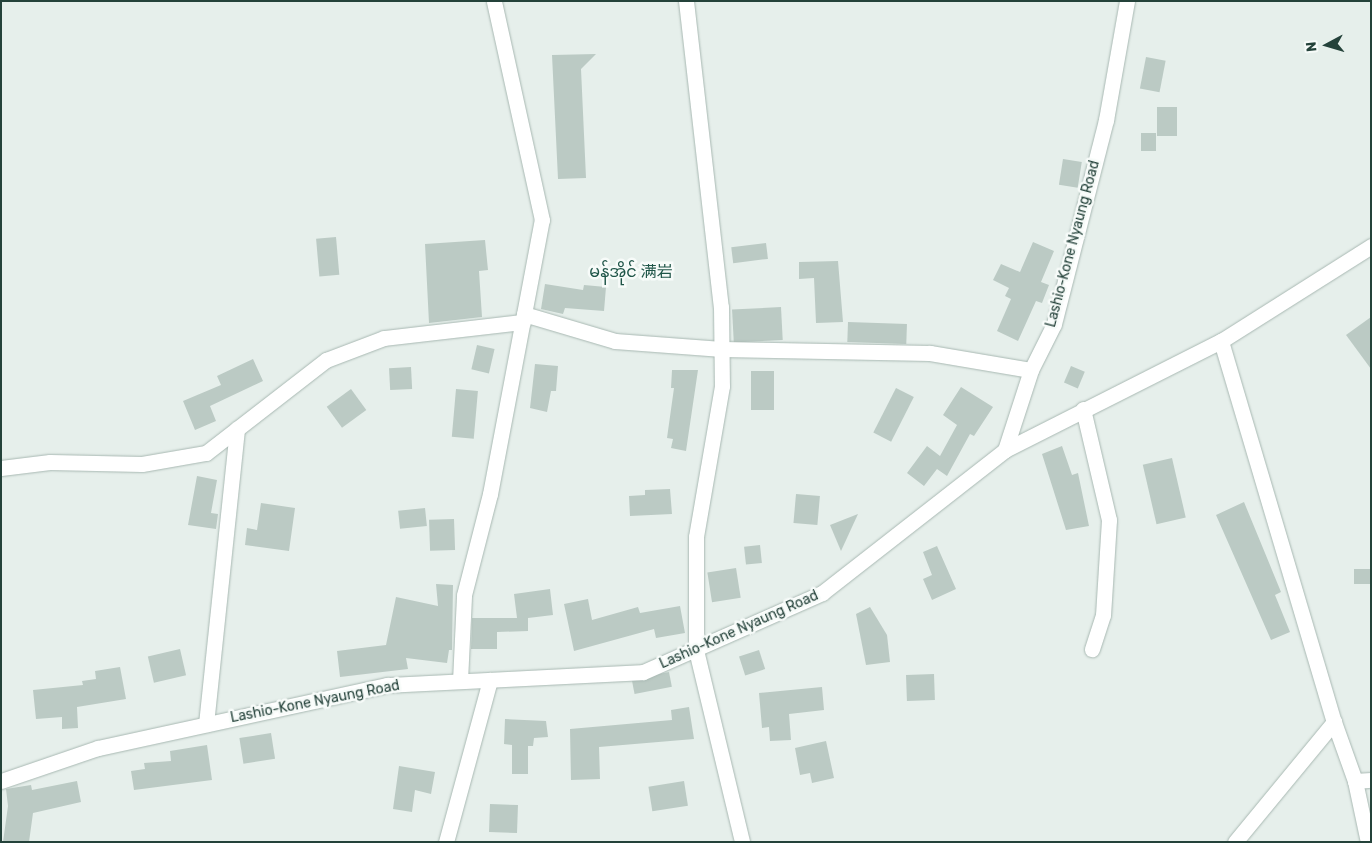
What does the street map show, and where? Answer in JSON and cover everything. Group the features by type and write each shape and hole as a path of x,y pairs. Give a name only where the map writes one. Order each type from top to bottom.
{"street":[{"path":"460,681 464,595 490,494 542,220 494,1"},
{"path":"686,1 721,307 722,349 722,386 696,536 696,650 742,842"},
{"name":"Lashio-Kone Nyaung Road","path":"1,781 98,748 387,684 643,672 822,593 1005,450 1031,370 1054,324 1106,120 1127,1"},
{"path":"1005,450 1221,340 1371,246"},
{"path":"1,468 50,462 142,464 206,453 326,360 384,338 524,318 615,341 722,349 930,353 1031,370"},
{"path":"1221,340 1334,722 1355,781 1368,842"},
{"path":"1083,409 1109,520 1103,615 1092,649"},
{"path":"206,724 237,430"},
{"path":"446,842 490,680"},
{"path":"1235,842 1334,722"},
{"path":"1355,781 1371,780"}],"building":[{"path":"596,54 581,69 586,178 558,179 552,55"},
{"path":"1146,57 1166,61 1160,92 1140,88"},
{"path":"1157,107 1177,107 1177,136 1157,136"},
{"path":"1141,133 1156,133 1156,151 1141,151"},
{"path":"1063,159 1082,162 1078,188 1059,185"},
{"path":"336,237 339,275 319,277 316,239"},
{"path":"485,240 488,270 479,271 482,317 429,323 425,244"},
{"path":"1033,242 1054,251 1041,282 1049,285 1042,303 1036,301 1018,341 997,331 1011,299 1005,296 1009,288 993,280 1001,264 1020,272"},
{"path":"766,243 768,259 733,263 731,247"},
{"path":"838,261 843,322 816,323 814,278 799,279 799,262"},
{"path":"545,284 583,290 584,285 606,287 604,311 565,308 563,314 541,309"},
{"path":"781,307 783,340 734,343 732,310"},
{"path":"1371,317 1371,369 1346,335"},
{"path":"848,322 907,324 906,344 847,342"},
{"path":"477,345 495,349 489,373 471,369"},
{"path":"253,359 263,381 210,406 216,421 195,430 183,401 221,385 217,376"},
{"path":"535,364 558,366 556,391 551,391 547,412 530,408"},
{"path":"1071,366 1085,372 1078,388 1064,383"},
{"path":"411,367 412,389 390,390 389,368"},
{"path":"672,370 698,370 686,451 671,448 673,439 667,438 674,388 671,388"},
{"path":"751,371 774,371 774,410 751,410"},
{"path":"961,387 993,407 974,436 970,434 947,476 937,469 924,486 907,473 927,446 940,456 957,425 943,415"},
{"path":"896,388 914,397 891,442 873,433"},
{"path":"351,389 366,410 342,428 327,407"},
{"path":"456,389 478,391 474,439 452,437"},
{"path":"1062,446 1072,475 1078,473 1089,526 1066,530 1042,454"},
{"path":"1172,458 1186,517 1156,524 1143,465"},
{"path":"197,476 217,480 211,513 218,514 216,529 188,525"},
{"path":"670,489 672,514 630,516 629,496 645,495 645,490"},
{"path":"796,494 820,496 817,525 793,523"},
{"path":"1244,502 1281,592 1275,595 1290,632 1271,640 1216,515"},
{"path":"261,503 295,508 289,551 245,545 247,528 257,530"},
{"path":"425,508 427,526 400,529 398,511"},
{"path":"858,514 841,551 830,525"},
{"path":"454,519 455,550 430,551 429,520"},
{"path":"760,545 762,563 746,565 744,547"},
{"path":"937,546 956,589 932,600 923,579 932,575 923,552"},
{"path":"736,568 741,598 712,602 707,573"},
{"path":"1354,569 1371,569 1371,584 1354,584"},
{"path":"436,584 453,585 452,650 449,650 447,663 406,658 408,669 340,677 337,651 386,645 396,597 438,606"},
{"path":"550,589 553,615 528,618 528,631 497,632 497,649 471,649 472,618 517,618 514,594"},
{"path":"588,599 592,620 638,607 640,613 680,606 685,633 656,638 654,629 574,651 564,604"},
{"path":"870,607 887,635 890,662 866,665 856,614"},
{"path":"180,649 186,675 154,683 148,656"},
{"path":"759,650 765,669 745,676 739,656"},
{"path":"120,667 126,699 77,707 78,728 62,729 62,717 36,719 33,690 83,685 82,681 96,679 95,671"},
{"path":"669,672 672,687 635,694 632,679"},
{"path":"934,674 935,700 907,701 906,675"},
{"path":"822,687 824,710 789,714 791,740 770,741 769,727 762,728 759,693"},
{"path":"689,707 694,739 599,747 600,779 571,780 570,729 672,720 671,710"},
{"path":"505,719 546,721 548,737 534,738 533,746 528,746 528,774 512,774 512,745 504,744"},
{"path":"271,733 275,759 243,764 239,738"},
{"path":"826,741 834,778 812,783 810,773 800,775 795,748"},
{"path":"207,745 212,780 134,790 131,771 145,769 144,763 171,761 170,751"},
{"path":"399,766 435,772 431,794 415,790 412,812 393,809"},
{"path":"77,781 81,802 33,813 29,842 3,842 8,806 6,789 31,785 32,790"},
{"path":"684,781 688,806 652,811 648,787"},
{"path":"490,804 518,805 517,833 489,832"}],"district":[{"name":"မန်အိုင် 满岩","path":"631,272"}]}
